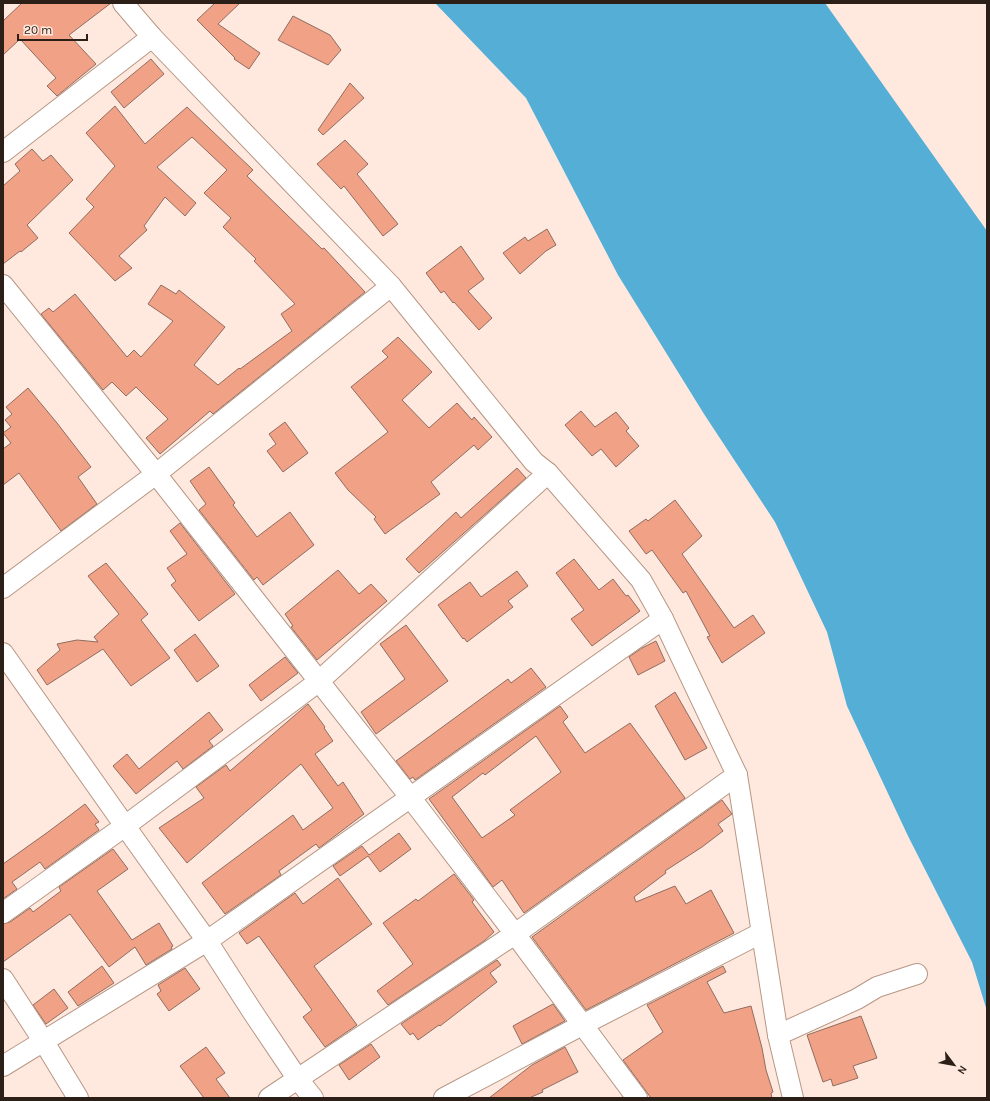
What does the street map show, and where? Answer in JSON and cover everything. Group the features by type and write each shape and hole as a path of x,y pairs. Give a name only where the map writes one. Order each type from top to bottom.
{"street":[{"path":"122,3 152,37 391,286 534,462 548,473 641,580 663,619 737,775 778,1035 794,1098"},
{"path":"3,152 152,37"},
{"path":"3,285 156,474 318,682 410,797 515,934 637,1098"},
{"path":"3,588 156,474 391,286"},
{"path":"3,913 124,826 318,682 548,473"},
{"path":"3,1066 207,941 663,619"},
{"path":"3,654 207,941 297,1078 313,1098"},
{"path":"268,1098 515,934 737,775"},
{"path":"444,1098 761,932"},
{"path":"778,1035 857,999 877,987 917,974"},
{"path":"3,979 78,1098"}],"water":[{"path":"435,3 825,3 987,231 987,1011 972,962 908,836 847,706 827,632 775,522 704,414 618,275 526,98"}],"building":[{"path":"22,3 111,3 69,35 96,64 57,96 47,86 56,78 20,39 3,55 3,21"},
{"path":"215,3 240,3 218,24 260,53 249,69 234,59 235,58 197,20"},
{"path":"293,16 330,35 341,50 328,65 278,40"},
{"path":"151,59 164,74 124,108 111,92"},
{"path":"350,83 364,98 323,135 318,130"},
{"path":"115,106 145,144 187,107 253,170 247,176 322,249 324,248 365,292 213,414 210,411 160,454 146,438 168,419 136,387 126,396 112,382 103,390 41,314 49,308 53,312 75,294 127,357 134,350 141,357 173,321 148,304 161,285 176,294 179,290 225,327 194,365 218,385 239,368 240,369 292,331 281,314 295,304 254,261 256,259 223,227 231,218 204,193 227,170 192,137 157,167 196,203 185,216 165,197 144,226 147,230 119,256 132,268 115,281 69,233 94,207 86,199 115,166 86,133"},
{"path":"345,140 368,164 357,174 398,224 383,236 344,186 341,189 317,164"},
{"path":"32,149 43,161 51,155 73,180 27,225 38,238 3,264 3,186 20,171 15,164"},
{"path":"547,229 556,245 546,251 520,274 503,253 525,237 528,241"},
{"path":"461,246 484,279 468,291 492,318 479,330 454,302 453,303 444,291 441,293 426,273"},
{"path":"398,337 432,372 402,400 429,428 457,403 472,420 474,417 492,437 478,450 474,445 431,482 440,494 385,534 374,519 376,517 348,490 335,473 388,432 351,387 388,357 382,351"},
{"path":"28,388 91,467 78,477 97,504 61,531 19,473 3,485 3,449 11,443 3,433 11,427 5,420 12,414 6,407"},
{"path":"581,411 595,427 616,412 629,428 626,431 639,446 616,467 601,449 592,456 565,425"},
{"path":"285,422 308,453 283,472 267,451 276,444 269,434"},
{"path":"209,467 235,503 233,505 257,537 290,512 314,545 263,585 257,577 254,580 199,510 206,504 190,481"},
{"path":"517,468 526,478 419,573 406,559 456,512 461,518"},
{"path":"675,500 702,536 682,554 734,628 753,615 765,633 722,663 707,637 710,636 686,591 683,593 652,550 646,554 629,531 646,519 648,521"},
{"path":"180,523 235,594 199,621 171,585 176,581 167,568 187,554 170,531"},
{"path":"574,559 599,590 613,579 640,611 592,646 571,619 584,610 556,573"},
{"path":"106,563 148,614 141,620 170,658 131,686 103,649 47,685 37,670 60,650 57,644 77,640 98,642 94,637 119,614 88,576"},
{"path":"338,570 359,594 371,584 387,601 317,660 291,627 293,626 285,614"},
{"path":"517,571 528,586 508,601 513,607 467,642 464,638 463,639 438,605 470,582 481,597"},
{"path":"406,625 448,681 376,734 361,712 405,679 380,644"},
{"path":"195,634 219,666 197,682 174,650"},
{"path":"656,641 665,661 638,675 629,657"},
{"path":"285,657 298,673 261,701 249,685"},
{"path":"531,668 546,687 415,780 413,777 410,779 396,761 508,679 511,683"},
{"path":"675,692 707,748 685,760 655,706"},
{"path":"308,704 325,727 324,728 333,741 315,754 338,786 343,782 364,814 319,848 316,844 279,871 281,875 225,914 202,883 293,815 303,830 333,808 301,764 187,863 159,828 204,798 196,787 226,765 230,771"},
{"path":"560,706 568,717 563,722 585,753 630,723 685,798 524,913 502,880 493,887 429,799","holes":["536,736 561,772 510,810 515,815 482,838 452,797 483,773 485,775"]},
{"path":"209,712 223,730 209,741 213,746 183,769 177,761 136,794 113,766 127,754 139,769"},
{"path":"722,800 732,814 718,824 723,831 702,847 665,871 666,873 634,897 636,902 675,886 686,904 711,890 734,933 586,1010 532,937"},
{"path":"85,804 99,822 95,824 99,830 45,869 40,862 12,882 17,889 3,899 3,864"},
{"path":"399,833 411,849 380,872 368,856 340,876 333,866 362,846 369,855"},
{"path":"113,849 128,869 97,891 132,940 159,923 173,946 171,947 172,949 146,965 135,947 109,967 70,914 3,962 3,924 10,922 30,908 33,912 61,891 59,887"},
{"path":"454,874 474,900 472,902 494,932 484,941 388,1005 377,991 413,964 383,923 416,899 418,901"},
{"path":"338,878 372,924 314,966 357,1025 325,1047 303,1017 312,1010 259,936 247,944 239,933 295,893 303,904"},
{"path":"497,960 501,965 490,973 497,982 440,1026 439,1025 418,1040 413,1033 410,1035 401,1024"},
{"path":"102,966 114,983 78,1006 68,992"},
{"path":"723,966 726,972 707,982 724,1013 751,1006 766,1070 773,1092 771,1093 772,1098 651,1098 623,1060 663,1032 647,1005"},
{"path":"185,968 200,989 169,1011 157,994 161,991 158,985"},
{"path":"54,989 68,1008 46,1024 33,1005"},
{"path":"553,1004 565,1021 522,1044 513,1026"},
{"path":"861,1016 877,1058 853,1066 858,1078 833,1086 831,1079 823,1082 807,1035"},
{"path":"371,1044 380,1057 349,1080 339,1065"},
{"path":"206,1047 225,1073 216,1079 230,1098 204,1098 180,1066"},
{"path":"565,1047 578,1072 542,1090 543,1092 529,1098 489,1098 532,1065"}]}
